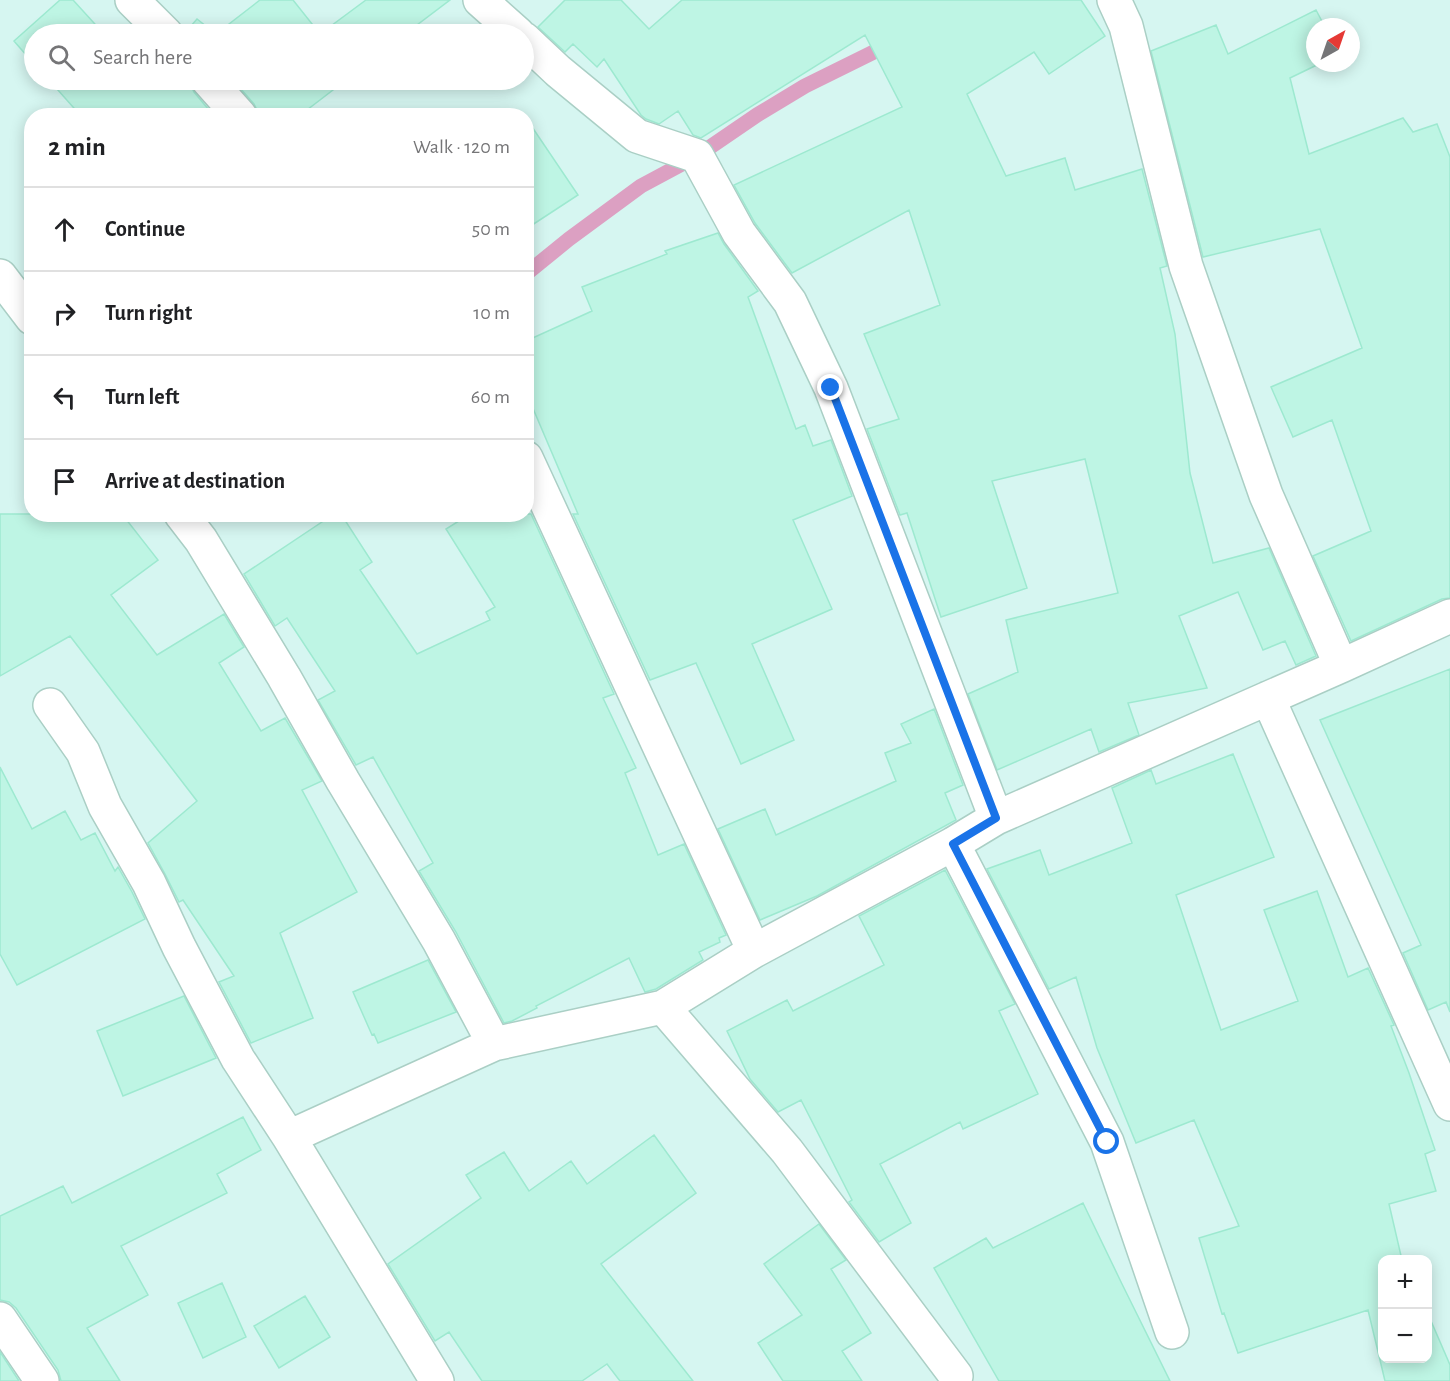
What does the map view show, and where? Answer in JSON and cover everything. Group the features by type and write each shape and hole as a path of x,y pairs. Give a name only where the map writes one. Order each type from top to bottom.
{"street":[{"path":"132,0 156,24"},
{"path":"480,0 507,24"},
{"path":"1114,0 1126,26 1186,266 1266,495 1341,666"},
{"path":"534,48 637,136 697,156 738,233 790,302 831,388 996,818"},
{"path":"217,90 233,108"},
{"path":"0,276 24,308"},
{"path":"534,475 754,951"},
{"path":"187,522 201,540 284,677 439,941 494,1044"},
{"path":"288,1137 494,1044 663,1007 754,951 953,844 996,818 1450,616"},
{"path":"1268,698 1450,1104"},
{"path":"50,705 83,752 105,806 149,883 179,947 238,1059 437,1381"},
{"path":"953,844 1107,1142 1172,1332"},
{"path":"663,1007 787,1151 956,1376"},
{"path":"0,1319 42,1381"}],"shaded area":[{"path":"0,0 1450,0 1450,1381 0,1381"}],"building":[{"path":"60,0 73,0 95,24 33,24"},
{"path":"260,0 293,0 312,24 229,24"},
{"path":"366,0 450,0 418,24 334,24"},
{"path":"565,0 621,0 649,29 682,0 1081,0 1105,36 1049,74 1034,52 967,94 1006,176 1065,158 1075,190 1142,169 1167,266 1160,268 1175,334 1190,473 1213,563 1269,548 1316,656 1296,665 1285,641 1263,650 1238,592 1179,616 1207,688 1128,703 1139,735 1099,752 1091,729 997,770 968,694 1018,672 1006,620 1118,593 1085,459 992,481 1027,588 941,617 907,513 900,515 867,429 899,419 864,334 940,305 909,210 792,273 755,223 734,185 902,107 865,35 701,138 693,135 678,111 659,124 646,119 641,115 604,59 597,67 573,44 565,52 538,27"},
{"path":"1316,10 1320,18 1306,18 1306,70 1290,78 1309,154 1403,118 1413,132 1437,124 1450,157 1450,598 1442,599 1351,641 1313,556 1371,531 1332,420 1293,437 1271,387 1362,348 1320,229 1203,257 1151,51 1216,25 1228,54"},
{"path":"197,19 203,24 193,24"},
{"path":"24,32 24,52 14,41"},
{"path":"58,90 193,90 207,108 74,108"},
{"path":"242,90 333,90 309,108 256,108"},
{"path":"534,130 578,195 534,224"},
{"path":"718,233 758,291 748,297 796,429 805,425 813,446 831,440 852,496 793,520 832,609 752,644 794,740 741,764 696,663 650,680 573,514 578,514 534,411 534,337 592,311 582,287 667,254 665,251"},
{"path":"0,514 24,514 24,522 128,522 158,560 111,595 157,655 224,614 244,647 219,663 261,731 285,718 322,781 302,790 357,892 280,933 313,1018 251,1043 219,982 234,976 183,900 179,902 148,843 197,801 70,636 0,676"},
{"path":"534,521 614,694 603,698 636,768 625,773 658,855 684,844 726,935 719,938 720,942 699,952 703,960 656,989 645,992 629,958 536,1006 537,1008 512,1021 504,1023 456,932 419,871 433,863 373,757 356,765 318,700 335,691 287,618 275,626 244,574 322,522 346,522 372,562 360,570 417,654 490,620 486,612 495,607 446,529 457,522"},
{"path":"1450,669 1450,1012 1446,1002 1428,1010 1403,953 1421,945 1320,720"},
{"path":"934,709 963,785 945,793 956,820 817,896 760,920 718,829 765,809 776,835 896,781 885,753 911,743 901,724"},
{"path":"1233,754 1274,857 1176,895 1221,1030 1298,1001 1264,910 1317,891 1348,977 1368,968 1394,1025 1391,1026 1435,1150 1425,1154 1436,1191 1389,1204 1401,1255 1378,1255 1378,1352 1368,1310 1238,1353 1224,1313 1222,1314 1199,1238 1239,1226 1194,1120 1136,1143 1097,1048 1076,977 1049,989 987,869 1040,850 1049,875 1132,843 1112,788 1151,770 1156,784"},
{"path":"0,767 32,829 65,811 81,840 95,833 115,871 118,867 145,919 17,985 0,954"},
{"path":"945,870 1015,1004 999,1011 1038,1094 963,1129 960,1122 880,1164 911,1223 879,1242 849,1202 852,1200 801,1100 778,1112 750,1079 727,1031 787,1000 793,1011 884,965 859,916"},
{"path":"428,960 456,1012 378,1043 374,1034 372,1035 353,992"},
{"path":"184,996 216,1058 123,1096 97,1031"},
{"path":"243,1117 261,1150 217,1174 227,1193 121,1246 148,1295 87,1328 120,1381 61,1381 58,1370 16,1308 9,1302 0,1300 0,1216 63,1186 72,1203"},
{"path":"654,1135 696,1193 601,1264 693,1381 620,1381 607,1364 582,1381 482,1381 449,1332 435,1341 388,1264 481,1198 466,1175 504,1152 529,1191 571,1161 587,1184"},
{"path":"1083,1203 1170,1381 999,1381 934,1268 986,1238 993,1248"},
{"path":"819,1224 846,1260 831,1269 871,1333 842,1351 862,1381 783,1381 758,1343 802,1315 764,1264"},
{"path":"222,1283 246,1337 203,1358 178,1303"},
{"path":"305,1296 330,1337 279,1368 254,1326"},
{"path":"1432,1323 1450,1365 1450,1381 1385,1381 1381,1363 1432,1363"},
{"path":"0,1352 19,1381 0,1381"}],"waterway":[{"path":"534,267 641,186 697,156 805,86 890,44"}],"route":[{"path":"831,388 996,818 953,844 1107,1142"}]}
